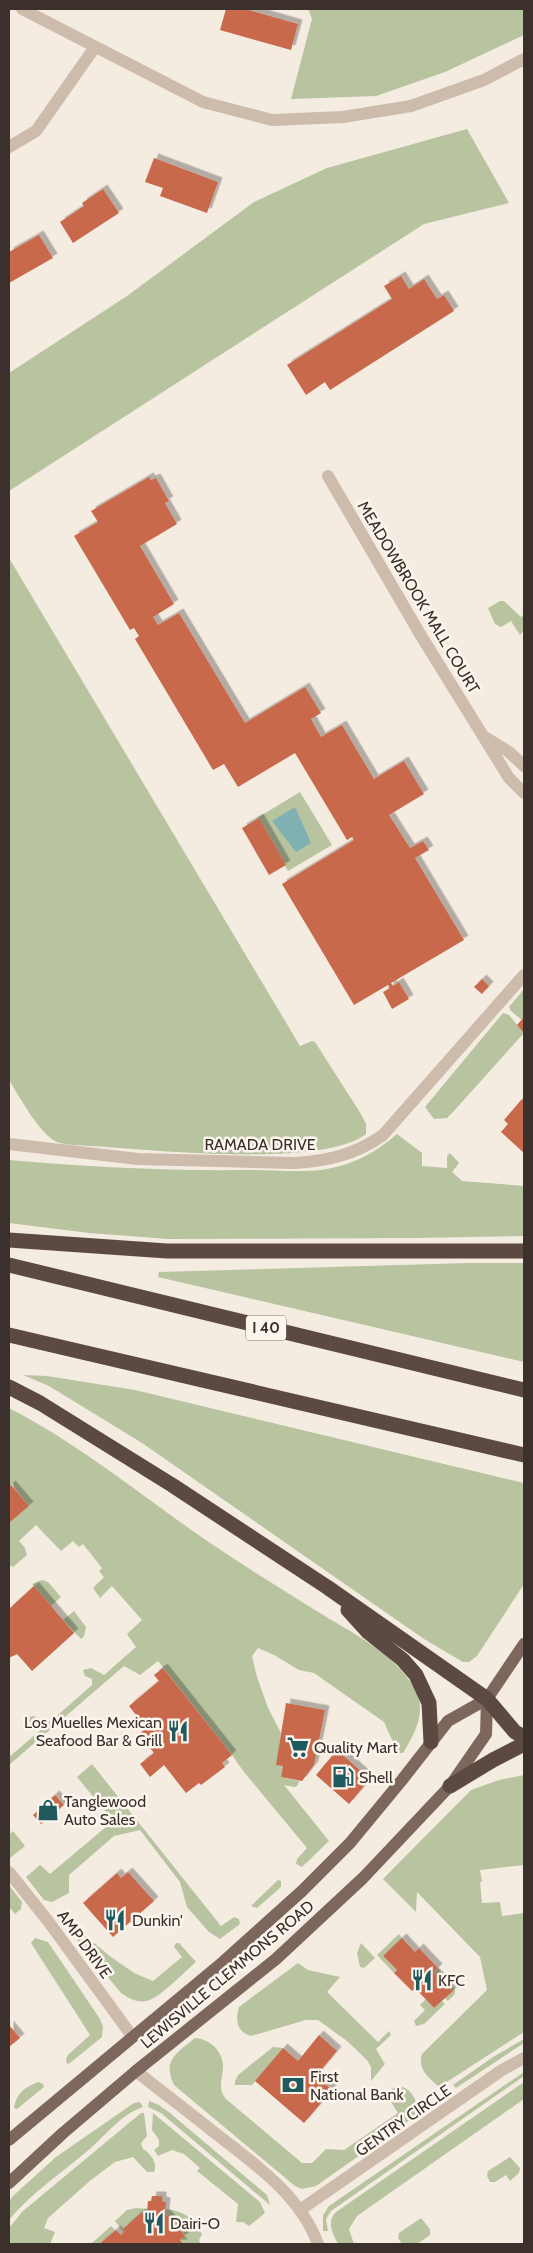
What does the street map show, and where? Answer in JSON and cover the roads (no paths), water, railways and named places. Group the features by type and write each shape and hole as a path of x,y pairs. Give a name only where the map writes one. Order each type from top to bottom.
{"highway":[{"path":"9,1240 167,1251 524,1251"},
{"name":"I 40","path":"9,1265 524,1390"},
{"path":"9,1335 524,1455"},
{"path":"9,1387 40,1403 172,1485 327,1587 487,1699 515,1732 524,1737"},
{"path":"327,1587 368,1632 403,1660 416,1675 429,1703 432,1742"},
{"path":"450,1786 524,1744"}],"main road":[{"name":"LEWISVILLE CLEMMONS ROAD","path":"9,2140 223,1962 310,1884 350,1843 448,1720 487,1699 524,1644"},
{"name":"LEWISVILLE CLEMMONS ROAD","path":"9,2184 63,2133 136,2071 309,1930 363,1878 450,1786 486,1734 487,1699"}],"street":[{"path":"22,9 203,102 272,120 343,117 411,106 484,80 524,59"},
{"path":"9,147 36,131 95,47"},
{"name":"MEADOWBROOK MALL COURT","path":"328,476 420,634 509,778 524,793"},
{"name":"MEADOWBROOK MALL COURT","path":"483,735 509,752 524,766"},
{"name":"RAMADA DRIVE","path":"9,1144 138,1159 316,1162 340,1158 371,1144 389,1128 524,975"},
{"name":"AMP DRIVE","path":"9,1872 48,1921 132,2036"},
{"name":"GENTRY CIRCLE","path":"300,2210 502,2070 524,2058"},
{"path":"136,2071 265,2172 300,2210 310,2225 318,2244"}],"water":[{"path":"295,807 311,843 296,852 272,821"}],"place":[{"name":"Los Muelles Mexican Seafood Bar & Grill","path":"178,1731"},
{"name":"Quality Mart","path":"298,1747"},
{"name":"Shell","path":"343,1777"},
{"name":"Tanglewood Auto Sales","path":"48,1810"},
{"name":"Dunkin'","path":"115,1920"},
{"name":"KFC","path":"422,1980"},
{"name":"First National Bank","path":"293,2085"},
{"name":"Dairi-O","path":"154,2223"}]}
